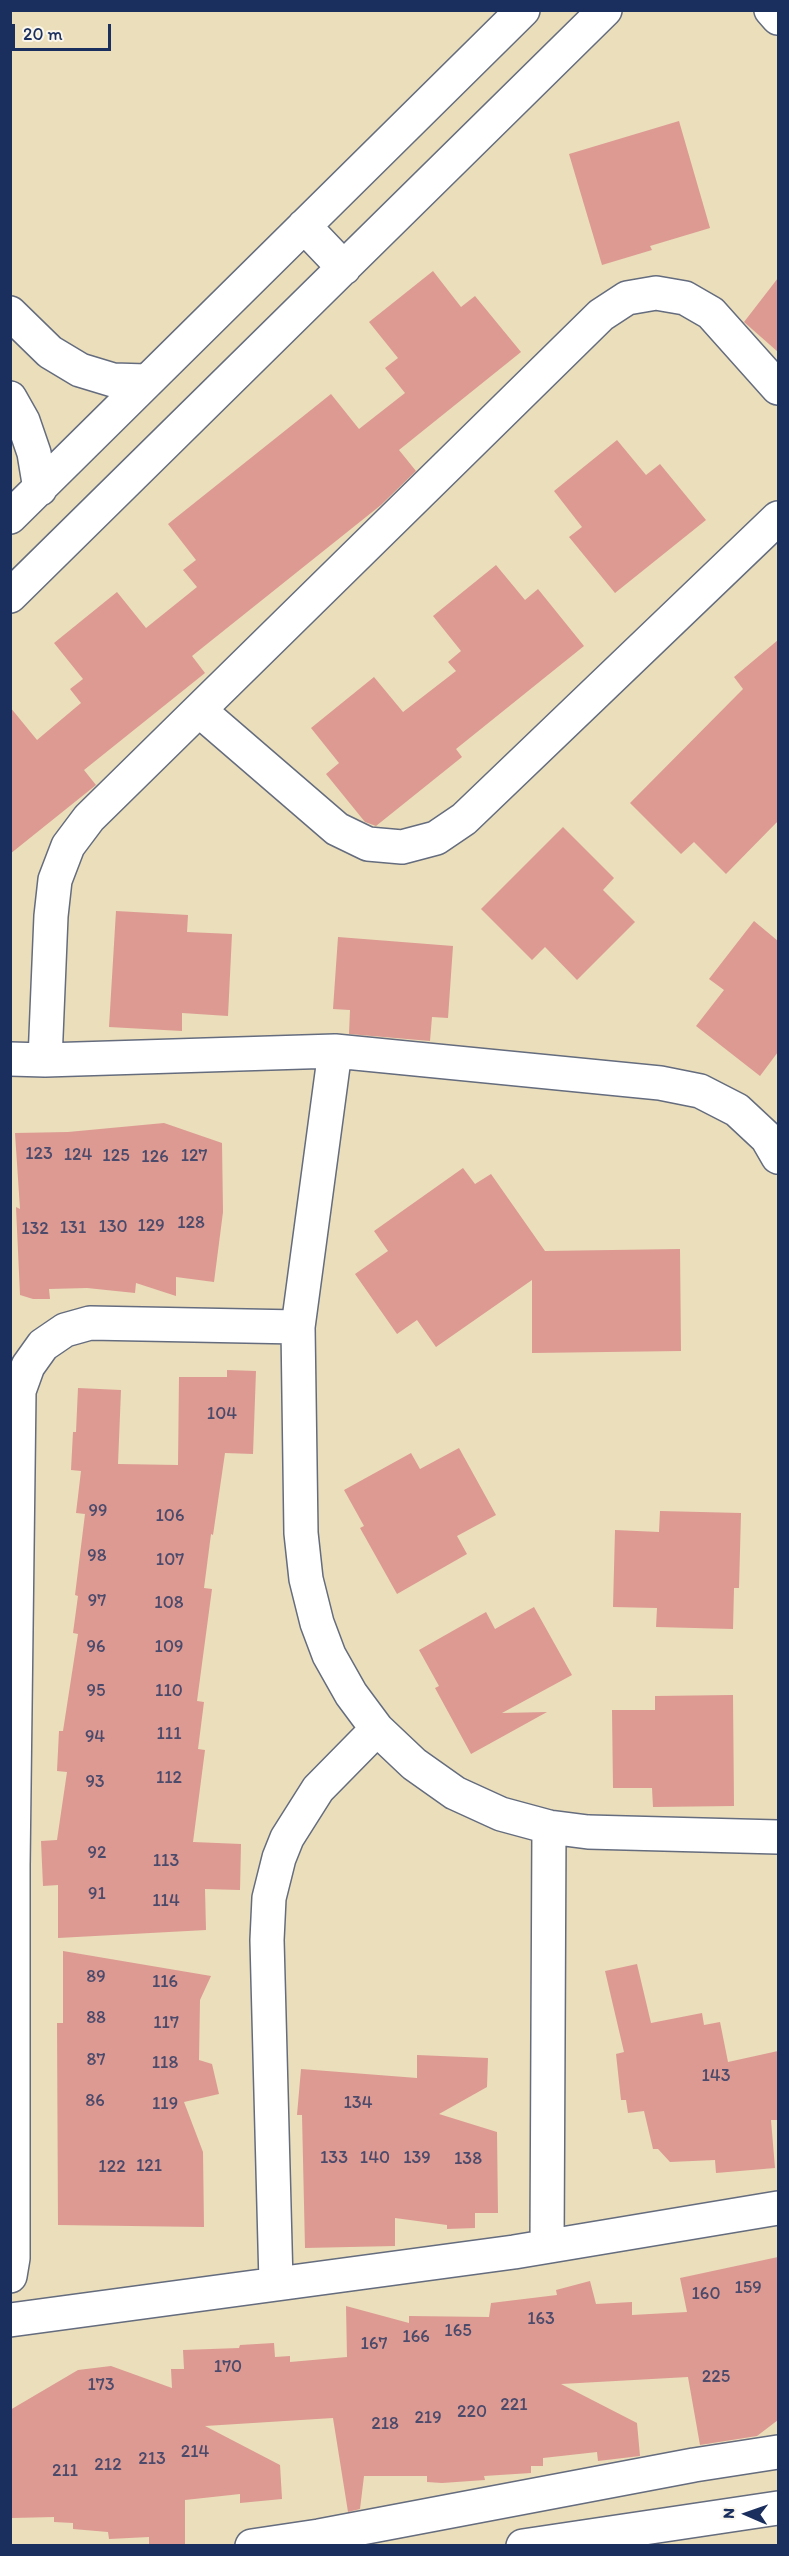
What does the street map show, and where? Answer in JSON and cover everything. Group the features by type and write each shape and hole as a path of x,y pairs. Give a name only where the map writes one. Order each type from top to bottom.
{"street":[{"path":"10,517 523,10"},
{"path":"10,596 606,10"},
{"path":"771,10 778,18"},
{"path":"304,226 344,268"},
{"path":"45,1060 51,916 55,880 68,846 89,818 602,315 627,298 656,293 685,298 711,313 778,387"},
{"path":"10,312 50,352 80,370 113,380 147,381"},
{"path":"10,398 23,421 34,453 40,489"},
{"path":"199,710 337,829 368,844 402,847 436,838 464,819 778,518"},
{"path":"335,1051 298,1327 301,1533 306,1579 317,1623 329,1655 351,1694 378,1730 414,1764 455,1793 501,1814 549,1827 588,1832 778,1837"},
{"path":"10,1059 45,1060 335,1051 660,1083 700,1091 737,1110 767,1138 778,1157"},
{"path":"10,2276 13,2258 13,1866 19,1391 28,1366 44,1345 65,1330 90,1323 298,1327"},
{"path":"276,2283 267,1940 269,1898 279,1858 287,1838 318,1790 378,1730"},
{"path":"547,2246 549,1827"},
{"path":"10,2320 514,2252 778,2208"},
{"path":"252,2546 331,2534 694,2465 778,2452"},
{"path":"523,2546 778,2508"}],"building":[{"path":"679,121 710,228 650,246 652,250 602,265 569,154"},
{"path":"433,271 461,307 475,296 521,352 399,450 416,471 381,505 192,656 205,673 84,770 96,785 10,854 10,707 37,740 81,703 70,689 83,679 54,643 117,592 146,628 197,587 183,570 196,560 168,524 331,394 359,429 405,393 385,368 398,358 369,322"},
{"path":"778,278 778,352 744,322"},
{"path":"617,440 646,475 660,464 706,520 615,593 569,537 582,527 554,491"},
{"path":"496,565 525,600 538,589 584,646 456,749 462,757 376,826 365,822 326,774 339,763 311,728 374,677 403,712 456,671 448,662 461,651 433,616"},
{"path":"778,640 778,821 726,874 694,842 681,854 630,803 743,689 734,677"},
{"path":"563,827 614,878 603,890 635,922 577,980 545,947 532,960 481,909"},
{"path":"116,911 188,915 187,932 232,934 228,1016 182,1013 182,1031 109,1027"},
{"path":"754,921 778,941 778,1052 760,1076 696,1026 724,990 709,979"},
{"path":"338,937 453,946 448,1018 432,1017 430,1041 349,1034 350,1010 333,1009"},
{"path":"164,1123 222,1143 223,1212 214,1282 176,1277 176,1296 136,1283 135,1293 87,1288 49,1289 50,1299 33,1299 20,1295 16,1207 20,1209 15,1133 68,1132"},
{"path":"463,1168 475,1184 491,1174 545,1251 680,1249 681,1351 532,1353 532,1280 436,1347 417,1320 397,1334 355,1274 388,1251 374,1231"},
{"path":"227,1370 256,1371 253,1454 225,1453 213,1535 211,1534 204,1588 212,1589 197,1701 204,1702 198,1749 205,1750 193,1842 241,1844 240,1890 205,1889 206,1930 58,1938 58,1885 43,1886 41,1841 57,1840 67,1772 57,1771 59,1731 63,1731 78,1634 73,1633 78,1596 75,1595 85,1514 76,1513 81,1471 71,1470 78,1388 121,1390 118,1464 178,1465 179,1377 227,1377"},
{"path":"459,1448 496,1515 457,1536 467,1554 397,1594 360,1528 364,1526 344,1490 411,1453 420,1469"},
{"path":"660,1511 741,1513 739,1588 734,1588 733,1629 656,1627 657,1608 613,1607 615,1530 659,1532"},
{"path":"534,1607 572,1675 502,1713 547,1712 471,1754 435,1688 439,1686 419,1650 486,1612 495,1629"},
{"path":"733,1695 734,1806 653,1807 652,1788 613,1788 612,1710 655,1710 655,1696"},
{"path":"63,1951 211,1976 200,2000 199,2060 212,2064 219,2094 184,2102 203,2152 204,2227 58,2225 57,2023 63,2023"},
{"path":"637,1964 651,2023 702,2013 704,2025 720,2022 728,2062 778,2051 778,2120 771,2120 775,2168 716,2173 715,2160 670,2162 658,2149 653,2149 644,2111 628,2113 626,2100 621,2100 616,2054 624,2052 605,1971"},
{"path":"417,2055 488,2058 487,2087 439,2114 497,2132 498,2213 475,2213 475,2228 447,2229 447,2225 395,2218 395,2246 305,2248 302,2115 297,2115 301,2069 417,2078"},
{"path":"778,2257 778,2420 757,2436 700,2445 688,2377 561,2384 637,2423 640,2456 598,2461 597,2452 543,2458 543,2466 531,2466 531,2473 484,2476 485,2480 442,2483 427,2482 427,2476 364,2476 360,2509 348,2512 333,2418 205,2426 280,2465 282,2499 240,2503 240,2494 185,2500 185,2546 149,2546 149,2537 109,2539 108,2532 73,2529 73,2523 54,2522 54,2517 12,2518 10,2410 78,2370 111,2366 172,2388 171,2369 184,2369 183,2350 239,2348 240,2345 274,2343 275,2357 290,2356 290,2362 347,2357 346,2306 409,2323 409,2316 489,2317 491,2303 557,2295 556,2290 590,2281 596,2304 632,2302 632,2315 687,2312 680,2278"}]}
